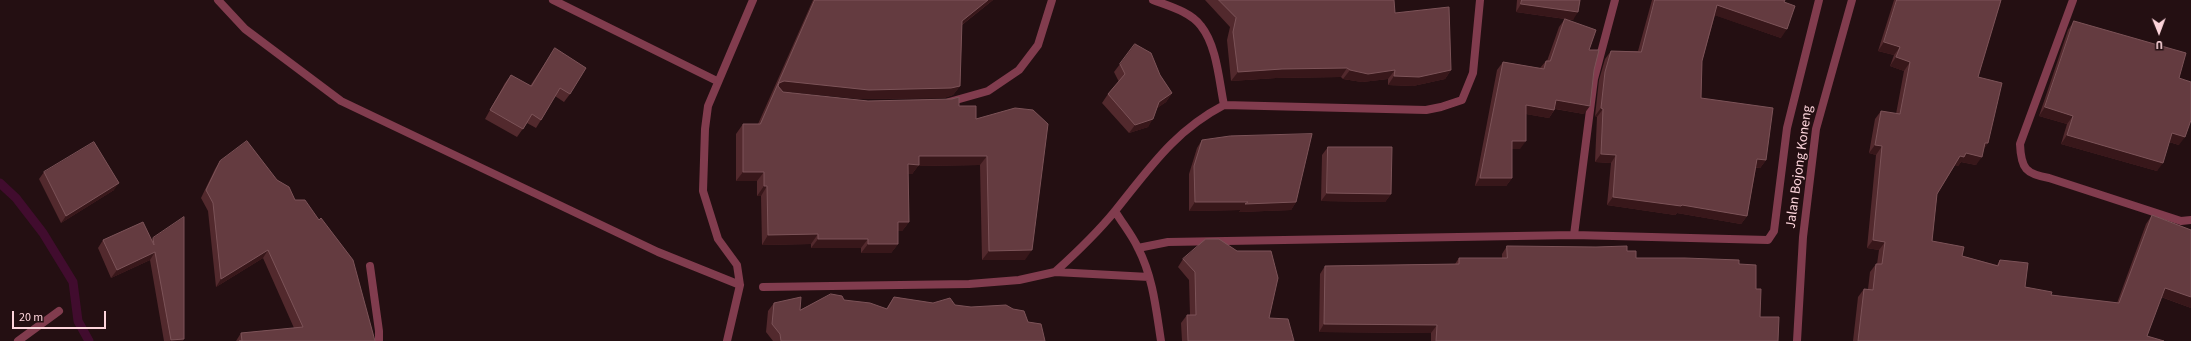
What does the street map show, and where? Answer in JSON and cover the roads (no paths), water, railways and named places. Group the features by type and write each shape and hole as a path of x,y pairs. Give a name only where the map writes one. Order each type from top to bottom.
{"street":[{"path":"218,0 245,29 341,101 658,252 740,285"},
{"path":"553,0 717,81"},
{"path":"727,341 740,285 737,265 718,239 703,192 708,106 717,81 753,0"},
{"path":"938,104 988,91 1019,70 1038,45 1052,0"},
{"path":"1153,0 1185,13 1201,25 1211,45 1224,105"},
{"path":"1055,272 1086,244 1115,211 1169,144 1203,116 1224,105 1426,110 1462,100 1474,73 1480,0"},
{"path":"1574,235 1594,79 1615,0"},
{"path":"1138,248 1168,242 1574,235 1768,240 1774,231 1786,128 1819,0"},
{"name":"Jalan Bojong Koneng","path":"1797,341 1803,237 1816,129 1852,0"},
{"path":"2073,0 2020,144 2020,160 2025,169 2034,176 2050,178 2181,221 2191,220"},
{"path":"1115,211 1138,248 1154,290 1161,341"},
{"path":"370,266 379,341"},
{"path":"763,287 969,284 1018,280 1055,272 1149,277"},
{"path":"18,341 59,311"}],"waterway":[{"path":"0,183 16,198 43,233 73,282 78,321 89,341"}]}
